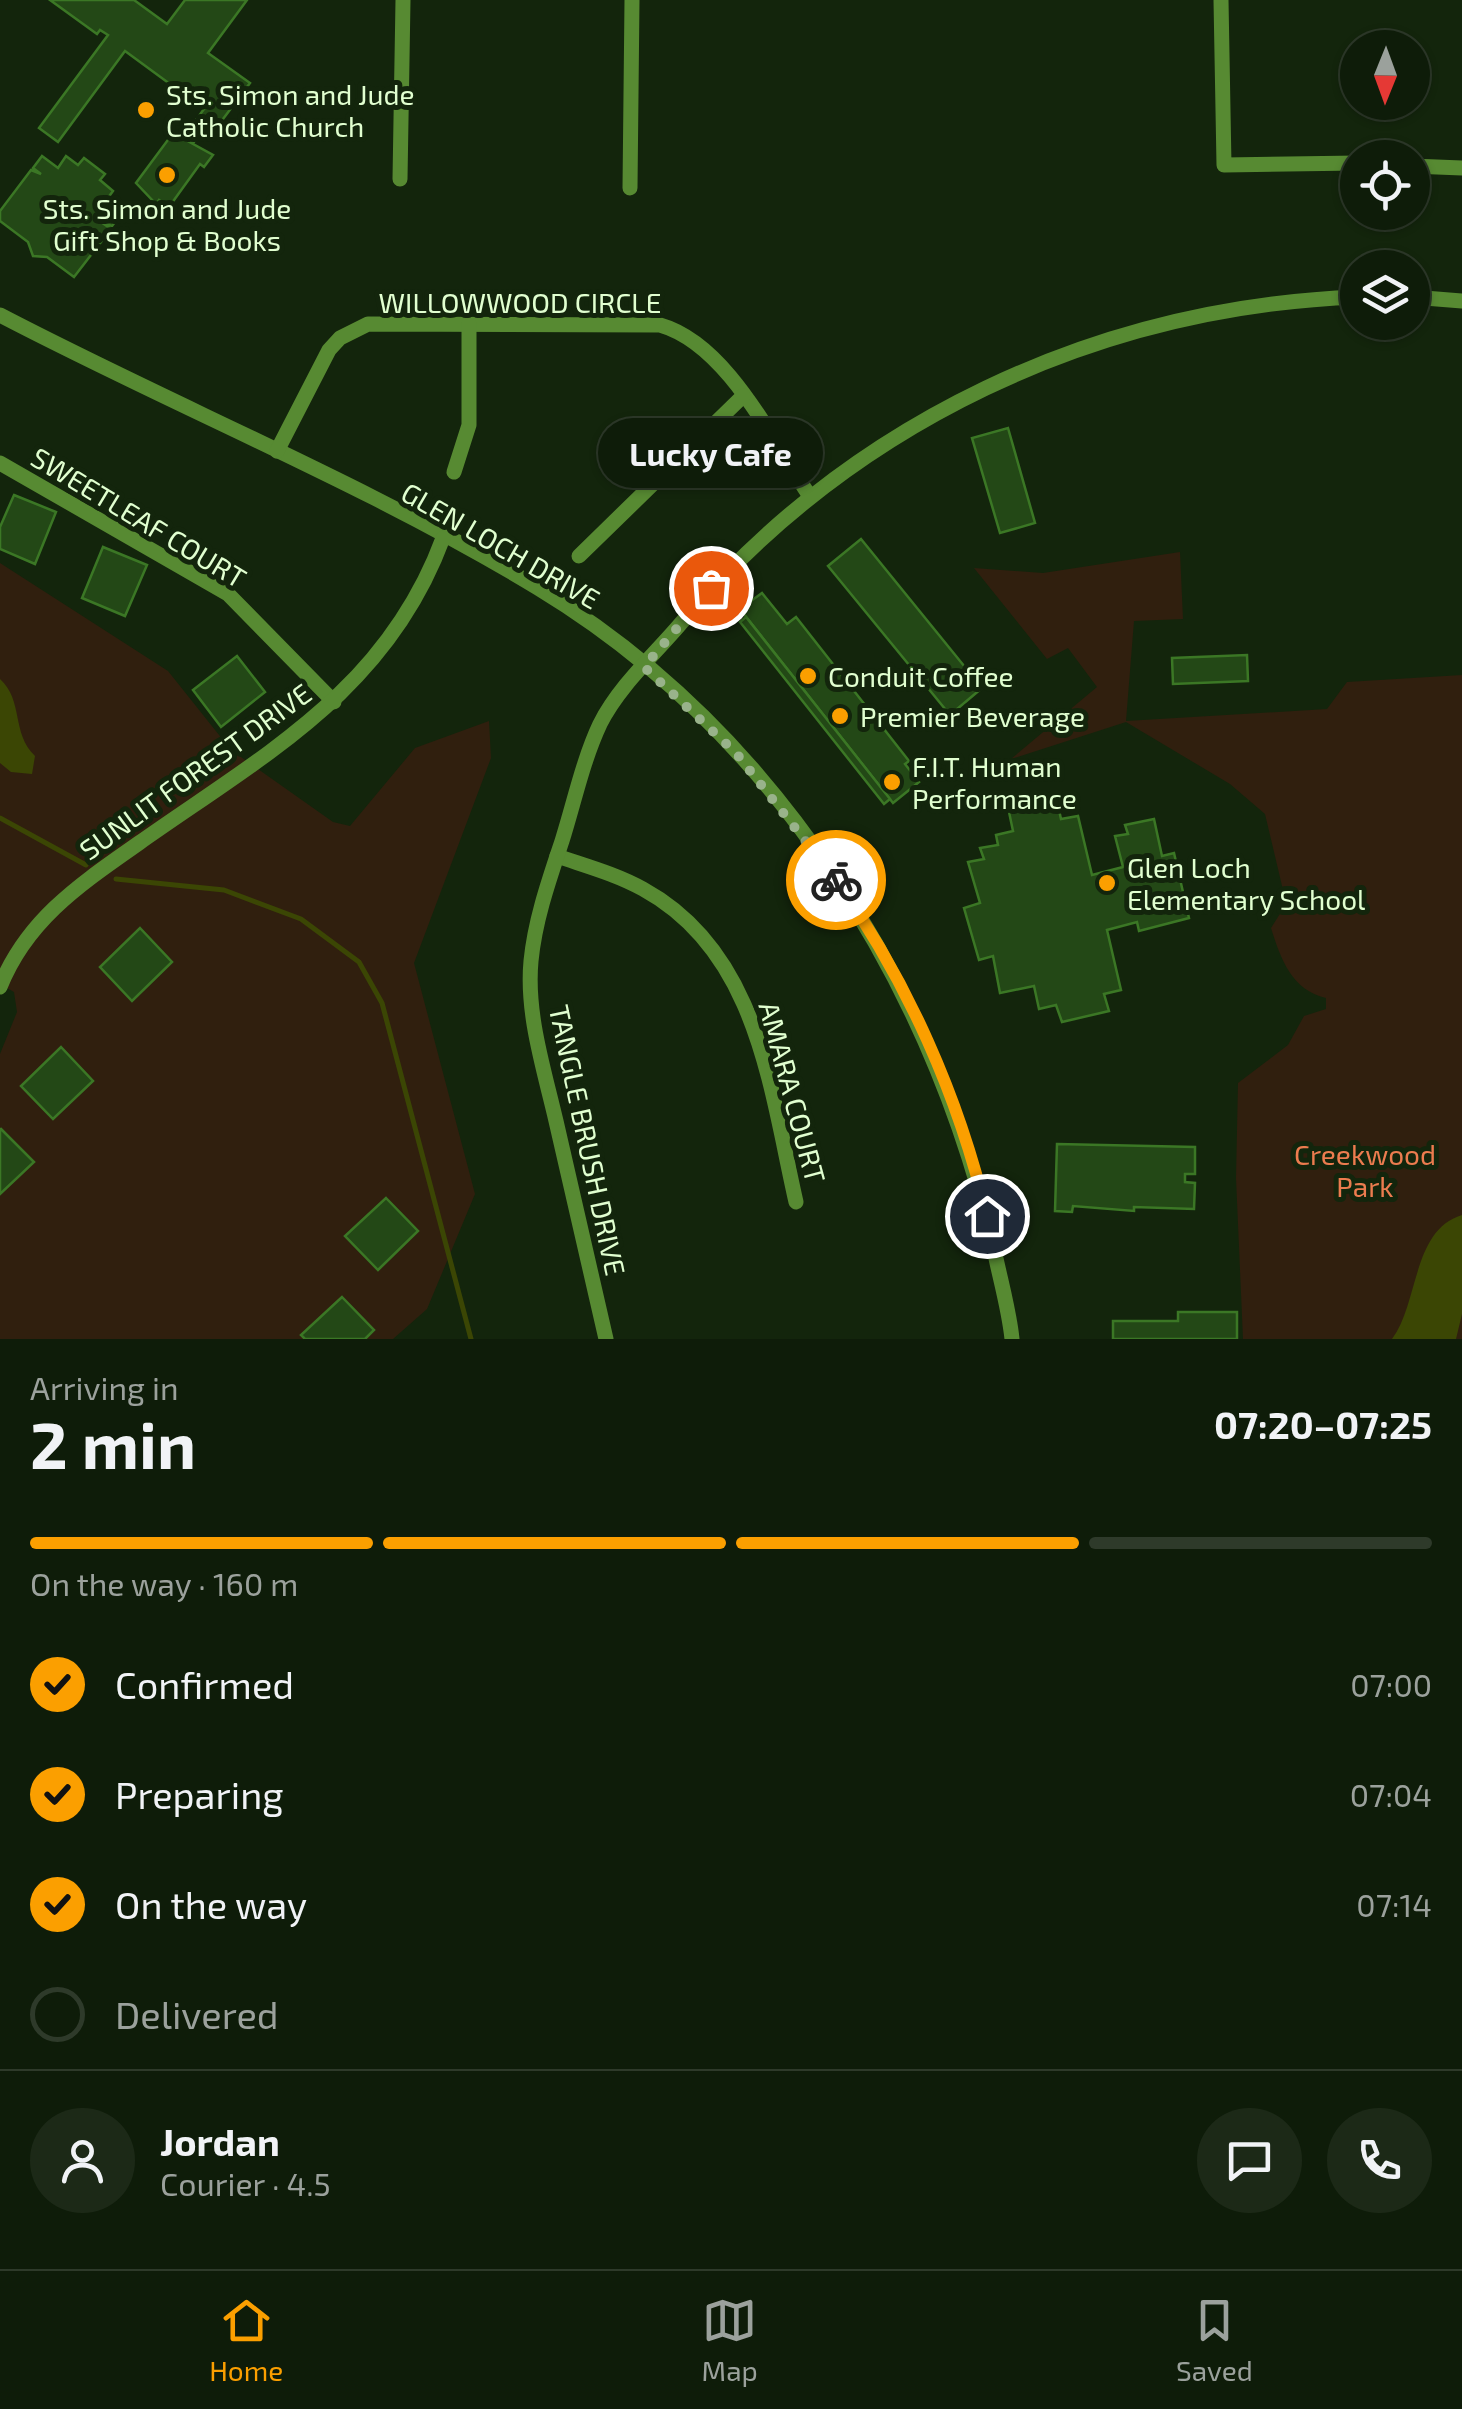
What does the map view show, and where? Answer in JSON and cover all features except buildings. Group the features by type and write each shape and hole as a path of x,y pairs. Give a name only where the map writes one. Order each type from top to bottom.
{"street":[{"path":"400,179 402,0"},
{"path":"630,188 632,0"},
{"path":"1221,0 1224,164 1340,164"},
{"path":"1430,167 1462,168"},
{"path":"1430,298 1462,301"},
{"name":"TANGLE BRUSH DRIVE","path":"606,1339 532,997 536,932 601,723 731,565 809,496 957,400 1096,341 1222,309 1340,299"},
{"name":"GLEN LOCH DRIVE","path":"0,315 277,452 540,589 644,667 736,753 792,820 864,918 910,1003 956,1111 980,1187 1012,1339"},
{"name":"WILLOWWOOD CIRCLE","path":"277,452 318,368 340,338 368,324 660,324 686,332 710,350 809,496"},
{"path":"454,472 469,426 469,324"},
{"path":"579,556 742,396"},
{"name":"SWEETLEAF COURT","path":"0,463 228,594 334,702"},
{"name":"SUNLIT FOREST DRIVE","path":"0,988 9,964 44,914 334,702 407,618 443,538"},
{"name":"AMARA COURT","path":"557,856 644,890 674,910 724,962 752,1018 796,1202"}],"green space":[{"name":"Creekwood Park","path":"1180,552 1183,619 1134,621 1126,721 1327,709 1347,682 1462,675 1462,1339 1243,1339 1236,1178 1238,1083 1288,1045 1304,1016 1326,1009 1326,998 1296,981 1271,928 1283,909 1283,890 1265,814 1230,784 1126,722 1011,759 1097,687 1068,648 1047,659 974,568 1043,573"},
{"path":"0,563 168,671 231,750 333,822 350,826 415,748 489,721 491,758 414,963 475,1194 427,1309 393,1339 0,1339 0,1054 17,1012 14,992 0,984"}],"shaded area":[{"path":"0,679 12,697 23,737 35,756 32,774 11,772 0,763"},
{"path":"1462,1215 1462,1314 1456,1339 1392,1339 1401,1324 1425,1251 1446,1223"}],"waterway":[{"path":"0,818 86,865"},
{"path":"116,879 224,890 301,919 359,962 382,1003 471,1339"}],"way so far":[{"path":"711,588 644,667 716,730 792,820 836,880"}],"place":[{"name":"Sts. Simon and Jude Catholic Church","path":"146,110"},
{"name":"Sts. Simon and Jude Gift Shop & Books","path":"167,175"},
{"name":"Lucky Cafe","path":"711,588"},
{"name":"Conduit Coffee","path":"808,676"},
{"name":"Premier Beverage","path":"840,716"},
{"name":"F.I.T. Human Performance","path":"892,782"},
{"name":"Glen Loch Elementary School","path":"1107,883"}],"route":[{"path":"836,880 864,918 910,1003 956,1111 987,1216"}]}
